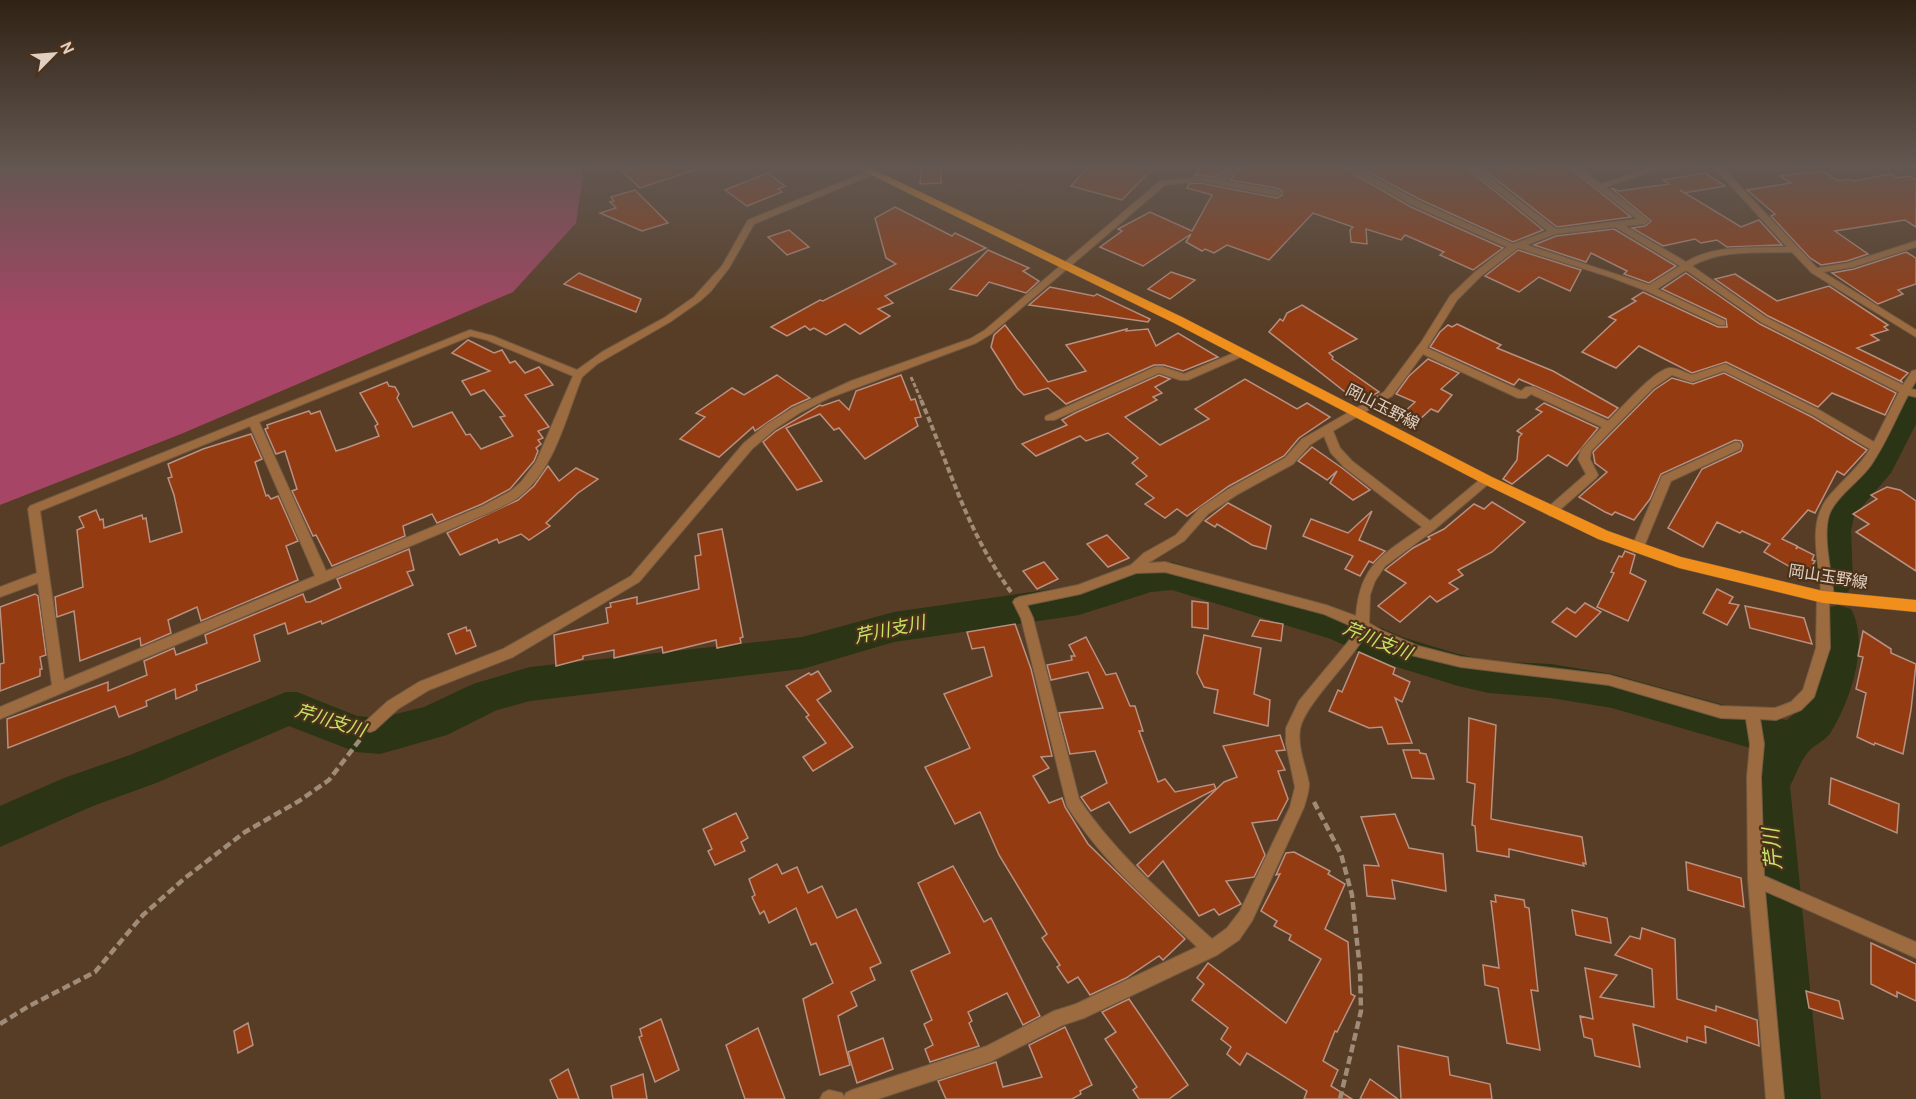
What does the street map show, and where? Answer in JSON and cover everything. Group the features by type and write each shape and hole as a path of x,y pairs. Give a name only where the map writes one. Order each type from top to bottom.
{"main road":[{"name":"岡山玉野線","path":"965,217 1241,353 1550,512 1637,549 1679,562 1826,598 1916,606"}],"street":[{"path":"0,713 487,509 515,495 529,482 544,456 578,374 605,354 667,320 697,300 728,266 751,222 763,217"},
{"path":"370,726 393,705 424,686 508,653 609,596 634,579 767,427 813,402 973,341 988,332 1123,217"},
{"path":"1448,217 1515,246 1613,275 1650,289 1722,323"},
{"path":"1535,217 1554,232"},
{"path":"1135,568 1148,556 1180,538 1204,511 1234,491 1289,461 1305,442 1388,394 1421,349 1453,298 1478,274 1515,246 1554,232 1619,226 1645,221 1640,217"},
{"path":"1763,217 1815,271 1916,334"},
{"path":"1619,226 1687,267 1764,320 1916,394"},
{"path":"1815,271 1850,265 1916,244"},
{"path":"1650,289 1701,257 1723,252 1792,249"},
{"path":"59,689 34,508 470,333 490,338 578,374"},
{"path":"1421,349 1522,396 1530,390 1609,426"},
{"path":"1050,418 1159,369 1184,378 1241,353"},
{"path":"1550,512 1592,475 1584,459 1586,450 1649,386 1671,370 1692,379 1725,367 1817,413 1876,448"},
{"path":"1211,949 1105,848 1088,828 1072,801 1027,618 1019,602 1080,589 1135,568 1165,567 1326,610 1416,651 1461,662 1609,680 1720,712 1776,714 1796,706 1809,693 1823,648 1826,598 1823,515 1830,503 1860,473 1876,448 1904,390 1916,373"},
{"path":"253,421 322,577"},
{"path":"1327,430 1335,450 1348,464 1430,527"},
{"path":"1637,549 1666,479 1736,446"},
{"path":"852,1099 990,1053 1060,1017 1078,1012 1118,992 1134,987 1211,949 1233,934 1246,916 1297,807 1302,787 1293,744 1293,728 1304,705 1353,646 1363,628 1364,596 1369,580 1381,563 1430,527 1487,480"},
{"path":"0,592 43,576"},
{"path":"1752,713 1757,744 1754,777 1775,1099"},
{"path":"1760,881 1916,950"},
{"path":"829,1099 836,1099"}],"path":[{"path":"906,366 924,403 972,532 991,568 1019,602"},
{"path":"0,1024 29,1006 95,972 143,915 185,878 245,832 299,801 328,780 356,744"},
{"path":"1302,787 1317,805 1341,854 1352,895 1360,970 1360,1011 1340,1099"}],"shaded area":[{"path":"0,217 577,217 576,223 513,292 181,434 0,505"}],"building":[{"path":"610,217 662,217 668,223 642,231"},
{"path":"915,217 952,236 955,233 986,248 885,296 893,303 878,309 890,316 860,334 845,324 826,335 805,326 787,336 771,327 820,300 823,301 896,264 886,258 875,218"},
{"path":"1140,217 1162,217 1192,231 1200,217 1309,217 1269,260 1227,245 1214,253 1205,249 1202,251 1186,242 1191,234 1143,266 1100,247 1122,231 1118,229"},
{"path":"1325,217 1434,217 1503,248 1473,270 1440,255 1444,252 1405,235 1401,240 1366,229 1367,244 1351,242 1350,230 1353,227"},
{"path":"1459,217 1527,217 1543,230 1513,242"},
{"path":"1545,217 1629,217 1557,227"},
{"path":"1646,217 1725,217 1741,227 1759,220 1782,245 1727,247 1717,240 1701,243 1695,239 1663,246 1632,228 1645,226 1651,221"},
{"path":"1772,217 1916,217 1916,227 1905,220 1835,231 1868,254 1847,261 1821,265 1810,258"},
{"path":"1614,229 1676,266 1649,283 1624,274 1627,271 1591,253 1586,262 1534,245 1556,236"},
{"path":"789,230 809,247 787,255 768,237"},
{"path":"988,250 1029,268 1023,271 1039,281 1026,293 989,282 977,296 950,289"},
{"path":"1518,250 1581,270 1570,291 1539,277 1519,292 1485,276"},
{"path":"1906,252 1916,258 1916,284 1898,290 1903,294 1878,304 1832,273 1854,269"},
{"path":"1171,272 1195,280 1170,299 1148,289"},
{"path":"579,273 641,299 636,312 564,284"},
{"path":"1686,273 1760,324 1896,393 1885,415 1832,393 1818,407 1726,362 1692,373 1639,346 1616,368 1582,352 1616,320 1609,317 1636,301 1632,299 1643,292 1718,327 1727,327 1726,319 1662,289"},
{"path":"1735,274 1777,301 1829,286 1888,325 1884,327 1888,330 1871,335 1879,340 1857,348 1908,373 1901,380 1902,382 1768,316 1715,279"},
{"path":"1050,287 1094,296 1097,294 1150,319 1148,322 1029,305"},
{"path":"1302,305 1357,339 1329,353 1332,359 1379,392 1362,401 1351,393 1349,395 1269,332 1280,319 1283,321 1287,313"},
{"path":"1457,324 1501,345 1497,348 1553,371 1618,408 1608,418 1519,379 1514,385 1430,347 1448,325 1452,327"},
{"path":"1005,325 1048,382 1086,371 1066,345 1127,329 1126,331 1148,329 1156,346 1178,333 1218,357 1183,371 1164,365 1154,365 1066,404 1048,388 1024,395 1017,388 991,347 994,335"},
{"path":"468,340 494,353 502,350 510,363 515,361 525,373 539,367 553,385 525,395 549,427 538,431 543,438 538,440 541,444 536,448 538,451 534,461 510,489 482,504 437,523 432,514 403,526 405,536 332,566 316,535 313,536 292,491 297,489 285,451 276,454 265,429 268,428 267,425 309,411 311,414 320,411 336,451 346,448 379,436 375,426 378,424 360,393 387,382 389,386 395,387 399,394 397,398 413,427 452,412 466,435 470,434 481,449 513,436 500,417 505,416 484,390 471,395 462,381 490,371 452,353"},
{"path":"1428,359 1459,373 1441,389 1452,395 1438,412 1431,409 1416,423 1401,415 1415,402 1396,394 1409,376"},
{"path":"1724,373 1812,417 1867,450 1844,475 1837,471 1815,513 1808,510 1782,539 1797,546 1796,549 1798,547 1814,555 1812,560 1815,561 1806,576 1764,552 1770,544 1717,522 1703,547 1668,528 1702,469 1741,451 1743,445 1741,441 1735,440 1661,474 1650,499 1634,520 1615,512 1612,515 1579,497 1607,472 1595,463 1593,452 1654,390 1672,378 1693,384"},
{"path":"777,375 810,398 792,406 755,431 753,427 719,457 680,439 705,417 696,413 732,388 744,395"},
{"path":"901,375 911,400 915,399 921,417 915,418 918,426 865,459 839,428 834,430 820,414 786,428 822,481 797,490 763,442 776,431 820,405 839,400 849,410 856,391"},
{"path":"1159,375 1170,379 1155,387 1162,393 1153,397 1157,400 1125,417 1160,445 1209,419 1195,409 1245,379 1297,409 1307,403 1330,417 1299,438 1284,456 1229,486 1187,516 1177,509 1165,518 1145,504 1154,498 1136,484 1147,476 1132,463 1138,458 1108,433 1086,441 1080,436 1036,456 1022,444 1067,425 1062,420 1075,413"},
{"path":"1544,403 1598,428 1567,466 1548,455 1512,484 1503,479 1517,460 1519,437 1522,434 1517,431 1542,412 1536,409"},
{"path":"251,434 262,459 255,462 266,496 268,495 271,499 278,496 298,541 286,546 298,580 201,621 197,607 168,620 171,633 141,646 140,638 80,661 74,611 57,617 55,597 83,587 77,530 84,527 79,517 96,510 100,520 103,519 104,528 142,515 143,519 146,518 150,542 182,532 168,478 172,477 168,464 203,449"},
{"path":"1312,447 1370,490 1353,500 1330,483 1337,471 1327,480 1298,461"},
{"path":"548,466 559,481 576,468 598,479 578,493 546,523 550,526 529,540 521,534 499,543 497,539 460,555 447,533 518,500 534,486"},
{"path":"1887,487 1900,490 1916,501 1916,571 1856,532 1869,524 1853,514 1877,499 1871,495"},
{"path":"1492,502 1525,522 1492,552 1458,570 1463,575 1449,583 1458,589 1437,602 1430,596 1400,622 1378,606 1406,583 1385,570 1387,568 1413,548 1430,539 1428,537 1444,529 1474,504 1484,509"},
{"path":"1228,503 1271,526 1266,549 1252,545 1217,524 1215,527 1205,521"},
{"path":"1372,511 1359,540 1385,551 1373,563 1369,561 1360,576 1345,569 1353,556 1303,536 1311,519 1348,533"},
{"path":"722,529 743,637 740,638 741,643 717,648 716,640 663,653 662,647 614,658 614,650 583,656 583,659 556,666 554,635 608,623 606,608 611,607 610,603 637,597 637,604 699,589 695,556 701,555 698,534"},
{"path":"1107,535 1129,558 1108,567 1087,544"},
{"path":"409,549 414,570 407,572 413,585 322,624 321,621 288,634 285,623 254,635 260,661 196,685 197,690 176,699 175,689 146,701 147,706 119,717 115,706 8,748 7,719 108,682 108,691 147,675 144,661 174,648 176,655 207,643 205,635 303,594 306,602 310,602 341,588 337,579"},
{"path":"1625,551 1635,555 1630,573 1646,581 1628,621 1597,607 1614,573 1611,572 1619,556 1622,557"},
{"path":"1044,562 1058,579 1037,589 1023,571"},
{"path":"1717,589 1733,597 1729,603 1739,605 1727,625 1703,613"},
{"path":"35,594 38,596 46,655 40,657 42,669 40,669 40,676 0,691 0,664 4,663 0,607"},
{"path":"1192,601 1208,603 1208,629 1192,627"},
{"path":"1585,603 1601,612 1576,637 1552,622 1567,608 1575,613"},
{"path":"1745,606 1804,618 1812,644 1750,628"},
{"path":"1260,620 1283,624 1281,641 1252,636"},
{"path":"1015,624 1031,669 1052,756 1041,757 1049,768 1033,776 1049,803 1062,798 1065,807 1088,844 1185,939 1163,960 1159,956 1126,978 1090,995 1078,977 1068,983 1057,967 1060,965 1042,938 1047,934 999,855 980,812 955,824 925,767 970,748 944,694 992,676 984,647 972,649 967,632"},
{"path":"466,627 467,631 470,630 476,646 456,654 448,634"},
{"path":"1863,631 1891,649 1891,653 1916,664 1903,754 1857,737 1866,693 1856,689 1863,657 1858,656"},
{"path":"1204,635 1261,648 1254,694 1270,700 1268,726 1214,713 1218,690 1204,687 1197,673"},
{"path":"1086,637 1106,675 1116,673 1130,706 1135,706 1143,731 1139,731 1158,782 1165,779 1175,792 1214,784 1216,789 1130,833 1109,802 1091,811 1081,797 1107,783 1095,751 1070,754 1059,713 1103,708 1088,672 1051,680 1047,665 1072,660 1071,656 1075,656 1069,645"},
{"path":"1359,652 1395,668 1393,674 1410,682 1402,702 1395,698 1412,743 1388,744 1382,727 1369,728 1329,711 1338,690 1342,692"},
{"path":"818,671 831,691 817,700 853,747 813,771 803,757 826,743 806,717 809,715 786,686 809,673 811,675"},
{"path":"1469,718 1496,725 1491,819 1582,837 1586,864 1583,863 1584,866 1509,849 1509,857 1477,851 1475,826 1472,825 1475,784 1467,782"},
{"path":"1280,735 1285,750 1276,751 1285,770 1278,771 1288,799 1277,820 1252,823 1265,855 1254,877 1226,881 1241,904 1219,915 1214,909 1199,916 1163,861 1148,877 1137,865 1224,782 1237,777 1223,746"},
{"path":"1403,750 1419,750 1420,753 1426,754 1434,779 1412,778"},
{"path":"1831,778 1899,804 1897,833 1829,804"},
{"path":"736,813 748,838 741,842 745,851 715,865 708,851 712,849 703,829"},
{"path":"1395,814 1409,848 1443,854 1446,891 1392,880 1395,899 1367,896 1364,865 1379,866 1361,817"},
{"path":"1294,852 1330,871 1328,874 1345,884 1325,929 1348,942 1351,994 1355,996 1337,1032 1335,1031 1323,1061 1338,1070 1331,1086 1352,1099 1304,1099 1307,1091 1247,1053 1240,1065 1227,1054 1231,1047 1221,1039 1228,1028 1192,1000 1204,984 1197,978 1208,963 1286,1023 1321,959 1289,940 1291,935 1274,926 1277,921 1261,911 1280,874 1276,875 1286,853"},
{"path":"1686,862 1741,878 1744,907 1688,890"},
{"path":"777,864 782,874 797,867 808,893 822,886 837,918 856,909 881,963 870,968 875,980 851,992 857,1006 838,1016 850,1065 820,1075 803,999 833,983 816,943 811,945 796,908 769,923 764,911 760,914 752,897 755,895 749,879"},
{"path":"953,866 984,922 991,918 1040,1016 1023,1025 1007,993 968,1012 972,1021 969,1023 979,1046 930,1062 925,1049 933,1045 924,1024 932,1020 911,971 950,953 918,883"},
{"path":"1495,895 1524,900 1525,907 1529,908 1538,991 1531,990 1540,1050 1507,1043 1498,988 1485,985 1483,965 1499,968 1491,901 1496,902"},
{"path":"1572,910 1607,918 1611,943 1576,935"},
{"path":"1642,928 1675,939 1677,999 1716,1011 1716,1006 1757,1020 1759,1046 1705,1026 1706,1043 1687,1037 1687,1042 1633,1024 1640,1067 1595,1056 1592,1039 1584,1037 1580,1016 1593,1019 1585,968 1617,975 1600,997 1654,1007 1652,969 1615,955 1630,936 1640,939"},
{"path":"1871,943 1916,964 1916,1001 1897,992 1897,997 1871,984"},
{"path":"1806,991 1839,1001 1843,1019 1809,1008"},
{"path":"1129,999 1188,1085 1169,1099 1139,1099 1133,1090 1137,1087 1105,1039 1116,1032 1102,1012"},
{"path":"661,1019 679,1070 655,1082 639,1037 642,1036 640,1029"},
{"path":"248,1023 253,1045 238,1053 234,1031"},
{"path":"1065,1027 1092,1085 1080,1091 1081,1094 1072,1099 946,1099 938,1081 996,1062 1003,1087 1042,1077 1029,1045"},
{"path":"758,1028 785,1099 745,1099 726,1045"},
{"path":"883,1038 893,1069 857,1083 848,1052"},
{"path":"1398,1046 1448,1057 1450,1075 1490,1084 1492,1099 1401,1099"},
{"path":"568,1069 579,1099 558,1099 550,1080"},
{"path":"643,1074 647,1099 613,1099 611,1086"},
{"path":"1370,1079 1398,1099 1360,1099"}],"waterway":[{"name":"芹川","path":"1835,582 1833,531 1838,512 1879,465 1916,393"},
{"name":"芹川支川","path":"0,827 79,792 141,770 286,709 297,709 356,734 380,736 432,723 487,696 530,684 802,653 894,627 1079,600 1151,578 1172,576 1343,627 1395,651 1458,670 1489,677 1551,681 1612,691 1767,735 1793,739"},
{"name":"芹川","path":"1793,739 1815,722 1828,697 1838,664 1838,620"},
{"name":"芹川","path":"1793,739 1768,785 1795,1099"}]}
